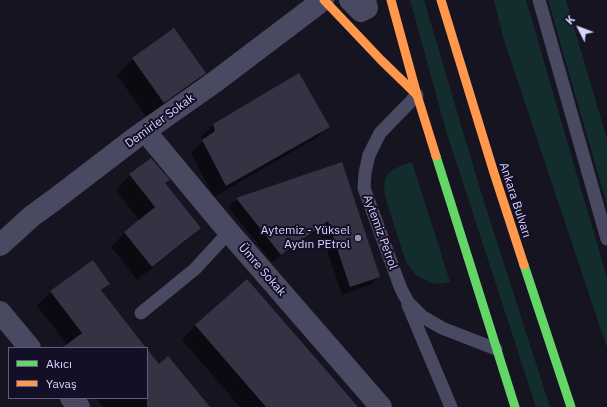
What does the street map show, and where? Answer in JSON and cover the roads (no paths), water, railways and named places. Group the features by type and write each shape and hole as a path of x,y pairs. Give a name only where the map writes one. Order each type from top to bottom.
{"main road":[{"path":"323,0 417,95"},
{"path":"391,0 417,95 515,407"},
{"name":"Ankara Bulvarı","path":"441,0 494,173 570,407"}],"street":[{"name":"Demirler Sokak","path":"0,245 32,216 145,131 216,81 323,0"},
{"path":"350,0 360,11 367,8 365,0"},
{"name":"Ümre Sokak","path":"145,131 229,232 381,407"},
{"path":"0,312 29,347"},
{"path":"72,399 79,407"}],"lane":[{"path":"539,0 607,239"},
{"name":"Aytemiz Petrol","path":"417,95 380,133 369,155 364,188 401,290 450,407"},
{"path":"141,313 195,269 229,232"},
{"name":"Aytemiz Petrol","path":"401,290 408,302 423,318 442,328 496,349"}],"place":[{"name":"Aytemiz - Yüksel Aydın PEtrol","path":"358,238"}]}
